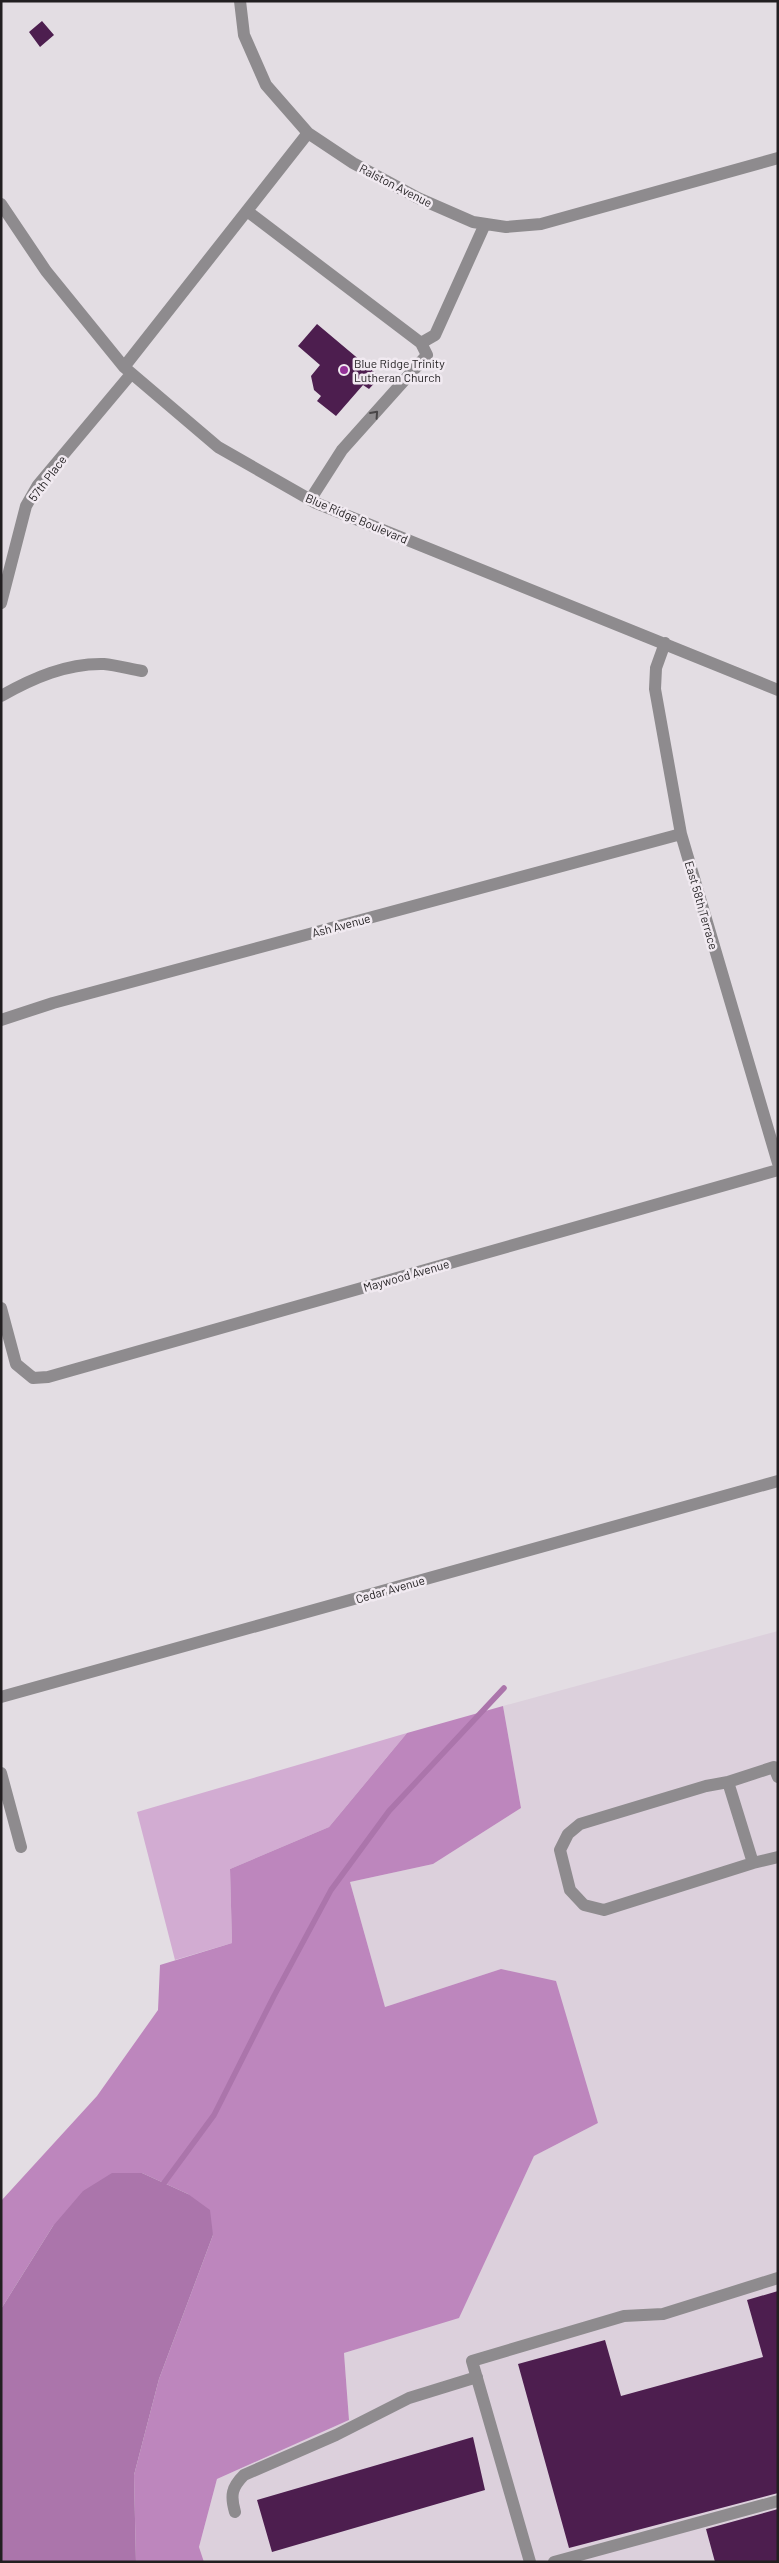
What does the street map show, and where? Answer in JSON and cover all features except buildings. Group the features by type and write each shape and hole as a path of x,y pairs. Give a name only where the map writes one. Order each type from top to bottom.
{"street":[{"name":"Ralston Avenue","path":"240,1 244,35 266,85 308,133 353,163 418,198 473,222 506,227 541,224 778,158"},
{"path":"128,370 247,210 308,133"},
{"name":"Blue Ridge Boulevard","path":"1,204 46,271 128,370 218,447 310,500 778,690"},
{"path":"247,210 424,349"},
{"path":"310,500 342,450 435,335 485,224"},
{"name":"57th Place","path":"1,602 26,506 38,485 128,370"},
{"name":"East 58th Terrace","path":"665,643 656,668 654,688 681,834 778,1163"},
{"path":"1,696 26,682 66,668 104,664 142,671"},
{"name":"Ash Avenue","path":"1,1020 62,1000 681,834"},
{"name":"Maywood Avenue","path":"1,1308 16,1364 33,1378 48,1377 778,1170"},
{"name":"Cedar Avenue","path":"1,1697 778,1481"},
{"path":"778,1777 774,1767 580,1824 568,1834 560,1850 570,1890 584,1905 604,1910 778,1857"},
{"path":"1,1773 21,1847"},
{"path":"728,1782 753,1864"},
{"path":"530,2562 472,2361 624,2316 663,2314 778,2278"},
{"path":"235,2512 232,2502 233,2486 244,2475 319,2444 409,2398 477,2377"},
{"path":"554,2562 778,2501"}],"shaded area":[{"path":"778,1631 778,2562 204,2562 199,2547 217,2479 349,2420 344,2353 459,2317 534,2156 598,2123 501,1969 385,2007 350,1882 433,1864 521,1808 503,1706"},
{"path":"503,1706 521,1808 433,1864 350,1882 385,2007 501,1969 556,1981 598,2123 534,2156 459,2318 344,2353 349,2420 217,2479 199,2547 204,2562 136,2562 134,2475 159,2379 213,2235 188,2194 142,2173 53,2226 1,2309 1,2201 97,2096 158,2010 160,1965 232,1943 230,1869 329,1827 407,1733"},
{"path":"407,1733 329,1827 230,1869 232,1943 175,1960 137,1812"},
{"path":"112,2173 142,2173 188,2194 210,2210 213,2235 159,2379 134,2475 136,2562 1,2562 1,2309 53,2226 83,2191"}],"waterway":[{"path":"164,2183 214,2115 274,1996 331,1890 389,1811 504,1688"}],"place":[{"name":"Blue Ridge Trinity Lutheran Church","path":"344,370"}]}
